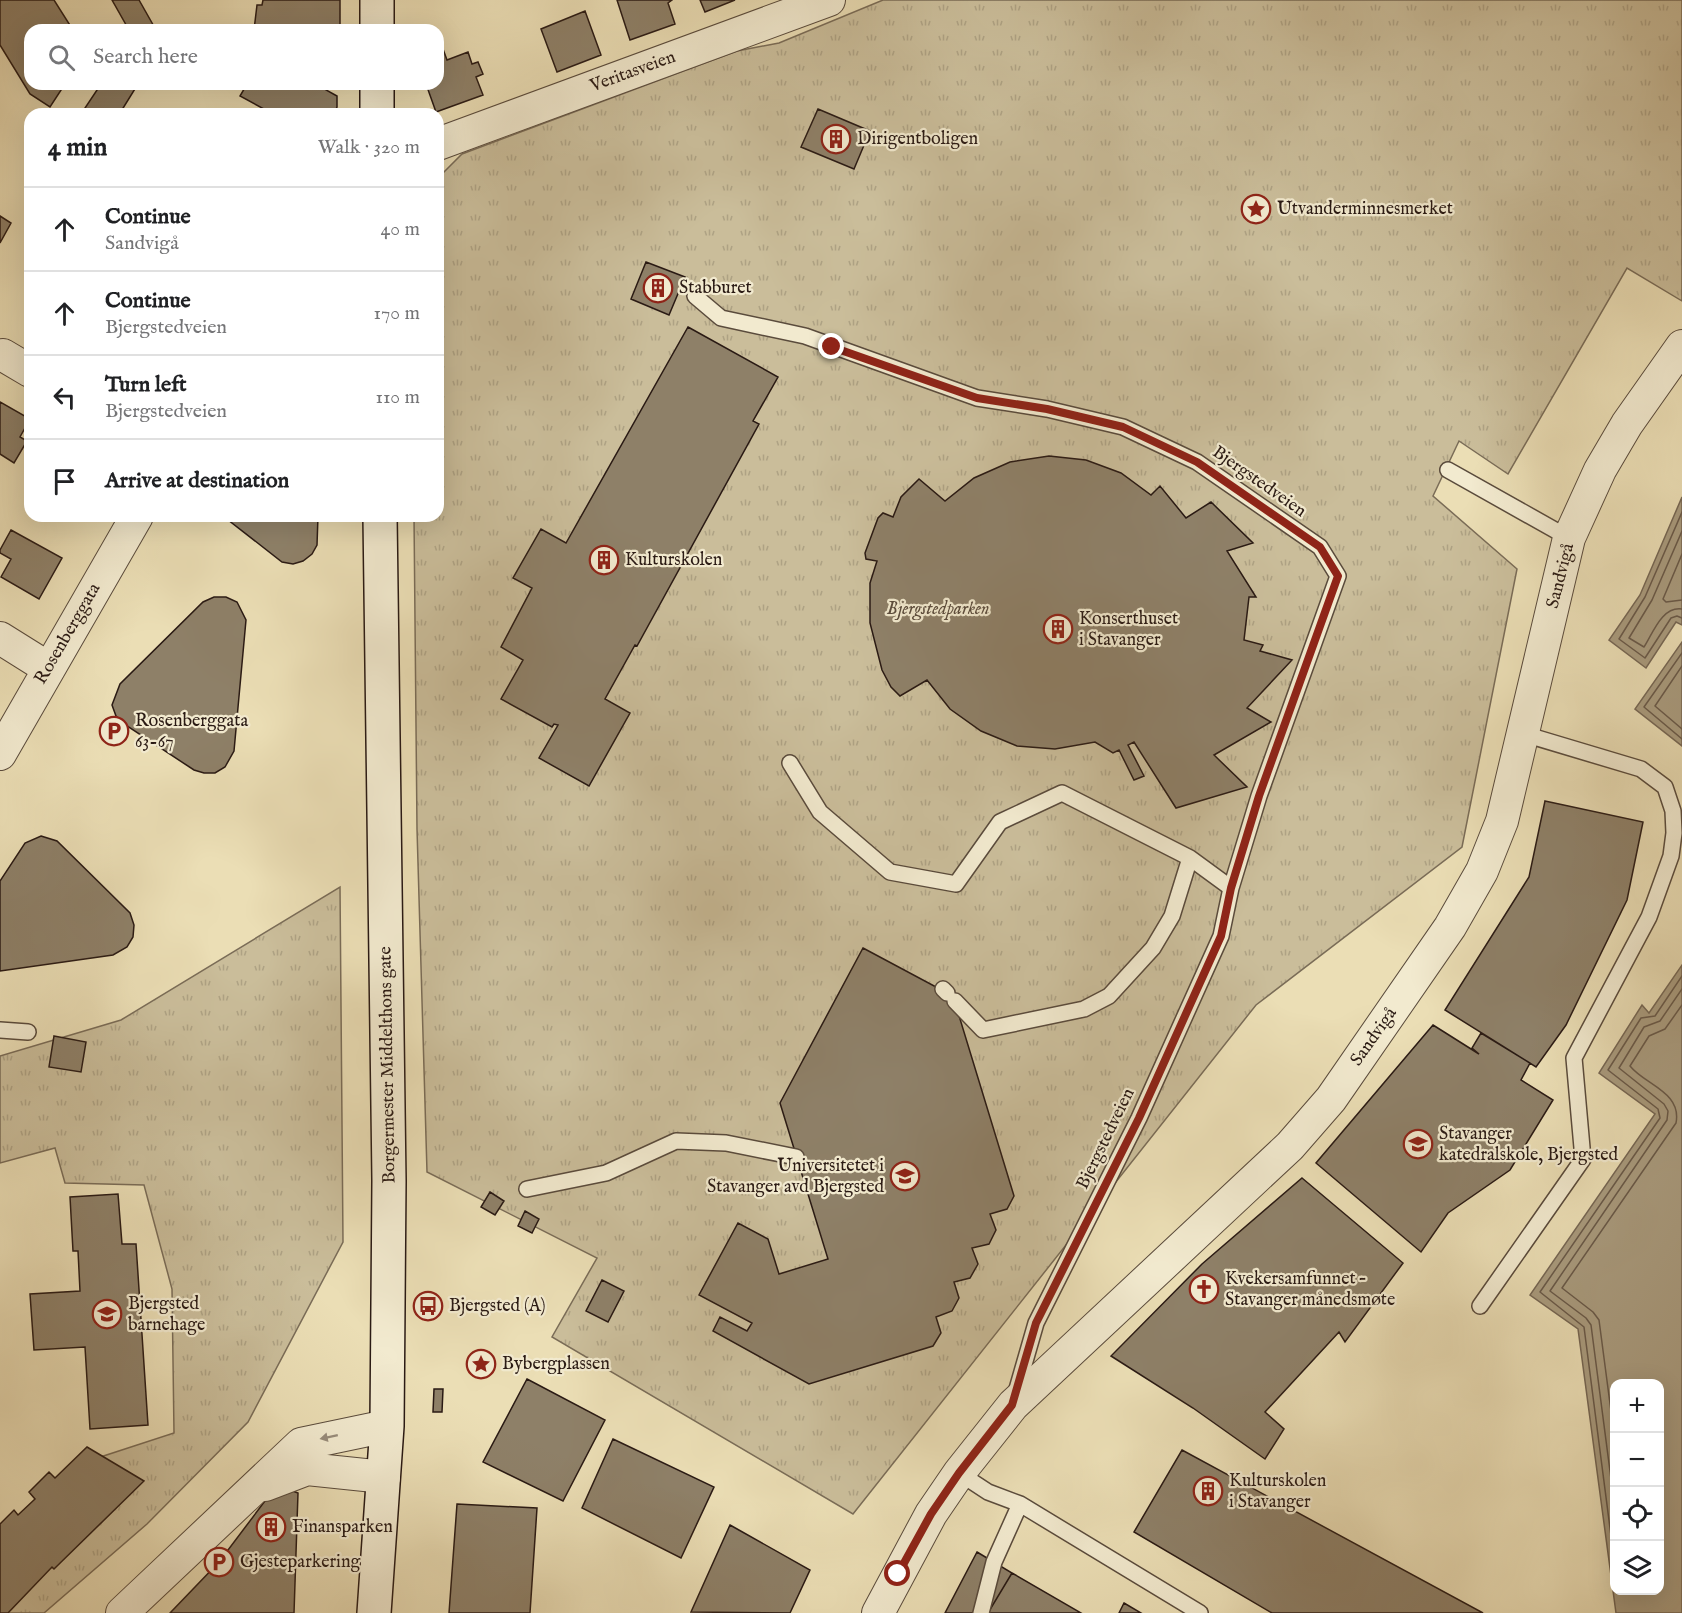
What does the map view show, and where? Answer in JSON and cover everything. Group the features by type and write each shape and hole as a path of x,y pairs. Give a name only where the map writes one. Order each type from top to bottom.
{"main road":[{"path":"377,0 377,24"},
{"path":"377,90 377,108"},
{"name":"Borgermester Middelthons gate","path":"374,1613 387,1426 389,1181 380,522"}],"street":[{"name":"Veritasveien","path":"444,142 829,0"},
{"name":"Sandvigå","path":"878,1613 931,1514 959,1473 1012,1405 1290,1146 1331,1099 1450,927 1482,871 1502,821 1569,538 1600,470 1627,424 1682,346"},
{"path":"3,355 24,367"},
{"name":"Rosenberggata","path":"0,754 133,522"},
{"path":"0,638 48,668"},
{"path":"122,1613 222,1515 253,1490 301,1444 387,1426"},
{"path":"253,1490 307,1469 384,1477"}],"lane":[{"name":"Bjergstedveien","path":"695,296 721,318 805,336 977,398 1047,409 1123,427 1197,462 1320,547 1338,576 1259,796 1216,947 1139,1118 1036,1323 1012,1405"},
{"path":"1448,470 1569,538"},
{"path":"1480,1306 1583,1159 1574,1058 1649,917 1671,856 1674,833 1673,811 1665,787 1641,769 1524,734"},
{"path":"790,762 820,812 890,872 956,884 1000,822 1062,794 1078,799 1190,858 1231,888"},
{"path":"948,994 983,1030 1095,1005 1109,996 1153,948 1172,916 1190,858"},
{"path":"0,1030 28,1032"},
{"path":"527,1189 606,1173 676,1141 726,1143 796,1156"},
{"path":"959,1473 988,1492 1020,1504 1200,1613"},
{"path":"981,1613 994,1562 1020,1504"}],"green space":[{"name":"Bjergstedparken","path":"883,0 1682,0 1682,301 1627,268 1508,474 1459,441 1433,496 1517,569 1462,847 1256,1005 853,1514 552,1337 597,1258 427,1172 417,829 414,522 444,522 444,172 462,154 737,51 779,43"},
{"path":"340,887 343,1242 248,1422 147,1524 44,1613 0,1613 0,1565 79,1464 174,1433 172,1289 144,1185 65,1183 55,1148 0,1163 0,1056 121,1020"}],"water":[{"path":"1682,497 1682,625 1676,622 1646,668 1609,640 1640,595"},
{"path":"1682,642 1682,746 1635,709"},
{"path":"1682,965 1682,1613 1616,1613 1614,1595 1664,1595 1664,1379 1610,1379 1610,1568 1578,1329 1530,1295 1655,1114 1599,1073 1642,1005 1649,1013"}],"building":[{"path":"0,0 54,0 69,24 24,24 24,84 0,45"},
{"path":"112,0 139,0 153,24 126,24"},
{"path":"263,0 340,0 340,24 255,24 257,5 262,5"},
{"path":"617,0 672,0 668,3 675,24 630,40"},
{"path":"700,0 735,0 705,12"},
{"path":"585,11 601,55 557,72 541,29"},
{"path":"444,52 447,60 468,52 472,64 478,62 483,74 476,77 483,95 444,109 435,108 428,90 444,90"},
{"path":"28,90 61,90 50,107"},
{"path":"97,90 134,90 123,108 85,108"},
{"path":"244,90 326,90 337,96 337,107 262,108 240,96"},
{"name":"Dirigentboligen","path":"818,109 870,131 854,169 801,147"},
{"path":"0,216 11,223 0,243"},
{"name":"Stabburet","path":"646,262 685,277 669,315 631,299"},
{"name":"Kulturskolen","path":"688,327 778,377 753,421 759,424 637,646 635,645 605,699 630,713 589,786 539,758 558,725 554,724 552,727 501,699 523,660 501,647 532,588 513,578 541,529 566,543"},
{"path":"0,402 24,416 24,430 20,437 24,439 24,446 14,463 0,454"},
{"name":"Konserthuset i Stavanger","path":"1049,456 1086,460 1121,473 1151,495 1160,486 1186,518 1211,502 1253,543 1227,551 1256,597 1249,597 1244,640 1263,645 1260,651 1292,660 1247,708 1271,722 1214,755 1247,787 1176,808 1134,742 1128,745 1144,776 1134,780 1119,750 1113,753 1095,742 1055,749 1017,746 981,731 950,709 927,680 900,696 891,687 882,670 870,623 870,583 877,561 866,559 865,553 878,518 883,513 893,517 901,497 919,479 945,501 974,478 1010,462"},
{"path":"231,522 318,522 317,545 312,554 303,561 293,564 282,562"},
{"path":"11,530 62,558 39,599 1,577 11,559 0,553 0,550"},
{"path":"214,597 226,597 237,602 246,620 234,751 225,767 215,773 204,773 194,770 124,724 116,716 112,705 120,684 203,602"},
{"path":"1545,801 1643,822 1627,900 1566,1025 1536,1067 1445,1010 1529,877"},
{"path":"41,836 57,841 130,913 134,925 133,937 127,947 113,955 0,971 0,881 25,843"},
{"name":"Universitetet i Stavanger avd Bjergsted","path":"863,948 953,996 1014,1196 1007,1209 990,1214 996,1230 989,1244 972,1248 978,1264 970,1278 954,1282 959,1298 952,1311 936,1317 941,1333 933,1346 809,1384 713,1331 720,1317 747,1331 752,1323 699,1295 738,1223 768,1239 779,1274 828,1259 780,1103"},
{"path":"1433,1025 1479,1054 1472,1048 1481,1033 1530,1063 1521,1080 1553,1100 1510,1170 1448,1213 1421,1252 1316,1163"},
{"path":"54,1036 86,1042 81,1072 49,1067"},
{"path":"1302,1178 1403,1263 1345,1342 1339,1332 1265,1412 1284,1429 1265,1459 1193,1408 1111,1356 1202,1264"},
{"path":"490,1192 504,1201 495,1215 481,1207"},
{"path":"118,1194 122,1244 136,1244 148,1425 90,1429 85,1347 34,1350 30,1294 80,1291 78,1251 73,1251 70,1197"},
{"path":"525,1211 539,1219 532,1233 518,1226"},
{"path":"602,1280 624,1291 608,1322 586,1311"},
{"path":"527,1379 605,1420 563,1501 483,1462"},
{"path":"434,1389 443,1389 442,1412 433,1412"},
{"path":"613,1439 714,1487 681,1558 582,1508"},
{"path":"87,1447 144,1481 54,1569 52,1567 8,1613 0,1613 0,1524 14,1510 18,1515 35,1499 29,1492 49,1472 55,1478"},
{"name":"Kulturskolen i Stavanger","path":"1182,1450 1483,1613 1272,1613 1134,1532"},
{"name":"Finansparken","path":"277,1485 298,1493 294,1613 170,1613 219,1562"},
{"path":"457,1504 537,1508 530,1613 449,1613"},
{"path":"730,1525 810,1570 790,1613 691,1612"},
{"path":"977,1552 1012,1573 988,1613 945,1613"},
{"path":"1012,1573 1081,1613 988,1613"},
{"path":"1124,1603 1141,1613 1119,1613"}],"place":[{"name":"Dirigentboligen","path":"836,139"},
{"name":"Utvanderminnesmerket","path":"1256,209"},
{"name":"Stabburet","path":"658,288"},
{"name":"Kulturskolen","path":"604,560"},
{"name":"Konserthuset i Stavanger","path":"1058,629"},
{"name":"Rosenberggata 63-67","path":"114,731"},
{"name":"Stavanger katedralskole, Bjergsted","path":"1418,1144"},
{"name":"Universitetet i Stavanger avd Bjergsted","path":"905,1176"},
{"name":"Kvekersamfunnet – Stavanger månedsmøte","path":"1204,1289"},
{"name":"Bjergsted (A)","path":"428,1306"},
{"name":"Bjergsted barnehage","path":"107,1314"},
{"name":"Bybergplassen","path":"481,1364"},
{"name":"Kulturskolen i Stavanger","path":"1208,1491"},
{"name":"Finansparken","path":"271,1527"},
{"name":"Gjesteparkering","path":"219,1562"}],"route":[{"path":"832,347 977,398 1047,409 1123,427 1197,462 1320,547 1338,576 1259,796 1231,888 1221,936 1139,1118 1036,1323 1012,1405 959,1473 931,1514 898,1574"}]}
